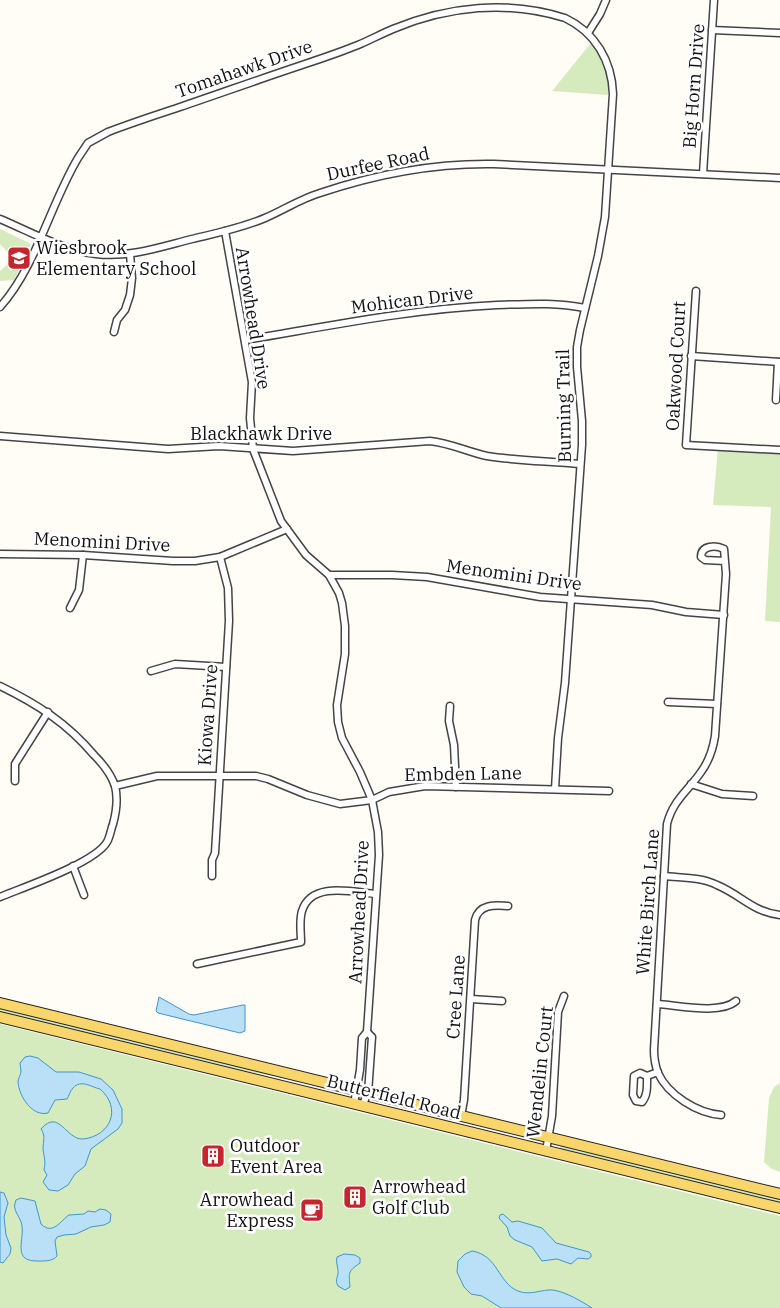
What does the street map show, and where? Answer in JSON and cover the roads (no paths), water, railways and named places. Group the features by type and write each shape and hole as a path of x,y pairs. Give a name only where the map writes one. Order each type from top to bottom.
{"main road":[{"name":"Butterfield Road","path":"0,1003 780,1194"},
{"name":"Butterfield Road","path":"0,1017 780,1208"}],"street":[{"path":"588,33 606,0"},
{"name":"Big Horn Drive","path":"703,174 714,0"},
{"name":"Tomahawk Drive","path":"0,307 18,282 73,166 88,143 119,128 346,50 412,21 456,9 491,4 522,5 557,15 588,33"},
{"path":"712,30 780,33"},
{"name":"Burning Trail","path":"555,789 580,464 582,421 577,355 580,330 603,233 609,170 612,84 603,54 588,33"},
{"name":"Durfee Road","path":"0,219 77,251 103,255 130,254 225,231 265,218 320,192 387,175 426,168 476,164 780,178"},
{"name":"Arrowhead Drive","path":"225,231 252,382 250,418 253,449 276,511 286,529 306,554 329,575 342,603 345,626 345,654 338,705 338,722 342,738 372,800 378,843 376,894 367,1032 362,1038 360,1070 356,1090 358,1105"},
{"path":"114,332 117,320 125,310 130,296 132,278 130,254"},
{"name":"Oakwood Court","path":"696,291 686,445 780,450"},
{"name":"Mohican Drive","path":"244,340 440,309 548,303 585,308"},
{"path":"691,356 779,362 776,400"},
{"name":"Blackhawk Drive","path":"0,436 168,449 210,446 307,451 430,441 494,457 580,464"},
{"name":"Menomini Drive","path":"0,554 83,555 179,561 220,558 286,529"},
{"name":"White Birch Lane","path":"721,1115 704,1112 683,1100 670,1089 658,1072 654,1050 668,819 678,798 705,766 715,736 726,574 725,561 724,549 704,549 701,552 701,557 705,560 725,561"},
{"path":"70,608 79,590 83,555"},
{"name":"Kiowa Drive","path":"212,876 220,775 229,598 220,558"},
{"name":"Menomini Drive","path":"329,575 427,577 526,595 652,605 686,612 724,615"},
{"path":"151,671 172,664 226,667"},
{"path":"0,686 48,712 69,729 92,752 104,766 114,786 115,816 107,842 93,855 73,866 0,897"},
{"path":"668,702 717,704"},
{"path":"450,706 449,721 454,745 456,787"},
{"path":"14,781 15,764 48,712"},
{"name":"Embden Lane","path":"114,786 157,776 220,775 263,778 334,803 346,804 372,800 389,792 425,786 610,791"},
{"path":"691,784 722,794 753,796"},
{"path":"73,866 84,895"},
{"path":"664,876 712,882 725,888 753,907 780,915"},
{"path":"197,964 301,942 302,910 311,896 322,892 376,894"},
{"name":"Cree Lane","path":"461,1116 464,1100 476,914 484,907 508,906"},
{"name":"Wendelin Court","path":"546,1151 550,1137 558,1012 564,996"},
{"path":"470,999 502,1001"},
{"path":"657,1004 718,1008 728,1006 736,1001"},
{"name":"Arrowhead Drive","path":"358,1105 368,1093 372,1037 367,1032"},
{"path":"647,1076 658,1072"}],"water":[{"path":"159,997 194,1015 245,1005 245,1031 240,1033 158,1013 156,1011"},
{"path":"25,1057 38,1058 56,1072 79,1072 101,1079 113,1090 122,1109 122,1123 118,1129 91,1149 85,1166 75,1174 68,1185 58,1191 49,1190 43,1182 47,1175 44,1170 44,1136 41,1129 47,1123 53,1122 58,1123 77,1138 93,1137 101,1133 110,1120 111,1104 107,1096 100,1089 86,1084 79,1084 72,1089 67,1099 55,1100 48,1113 37,1112 27,1104 18,1082 21,1072 20,1063"},
{"path":"0,1192 4,1193 8,1203 4,1217 6,1235 11,1248 10,1254 3,1263 0,1262"},
{"path":"21,1198 35,1201 41,1224 45,1227 53,1228 69,1215 84,1214 88,1211 95,1212 100,1209 106,1210 111,1214 110,1222 91,1227 76,1234 57,1237 55,1241 57,1256 55,1258 47,1261 31,1260 22,1255 21,1250 22,1226 15,1210 15,1204 16,1200"},
{"path":"503,1214 512,1222 518,1221 542,1228 556,1243 589,1252 591,1257 588,1259 578,1258 571,1264 557,1259 542,1261 532,1247 510,1236 507,1227 499,1218"},
{"path":"472,1251 481,1254 493,1263 506,1282 518,1291 531,1293 549,1290 558,1291 592,1308 501,1308 482,1296 471,1294 464,1287 457,1272 458,1261 465,1254"},
{"path":"344,1254 355,1255 360,1258 360,1263 350,1273 350,1287 345,1290 338,1286 336,1282 338,1272 337,1257"}],"place":[{"name":"Wiesbrook Elementary School","path":"19,258"},
{"name":"Outdoor Event Area","path":"213,1156"},
{"name":"Arrowhead Golf Club","path":"355,1197"},
{"name":"Arrowhead Express","path":"312,1210"}]}
